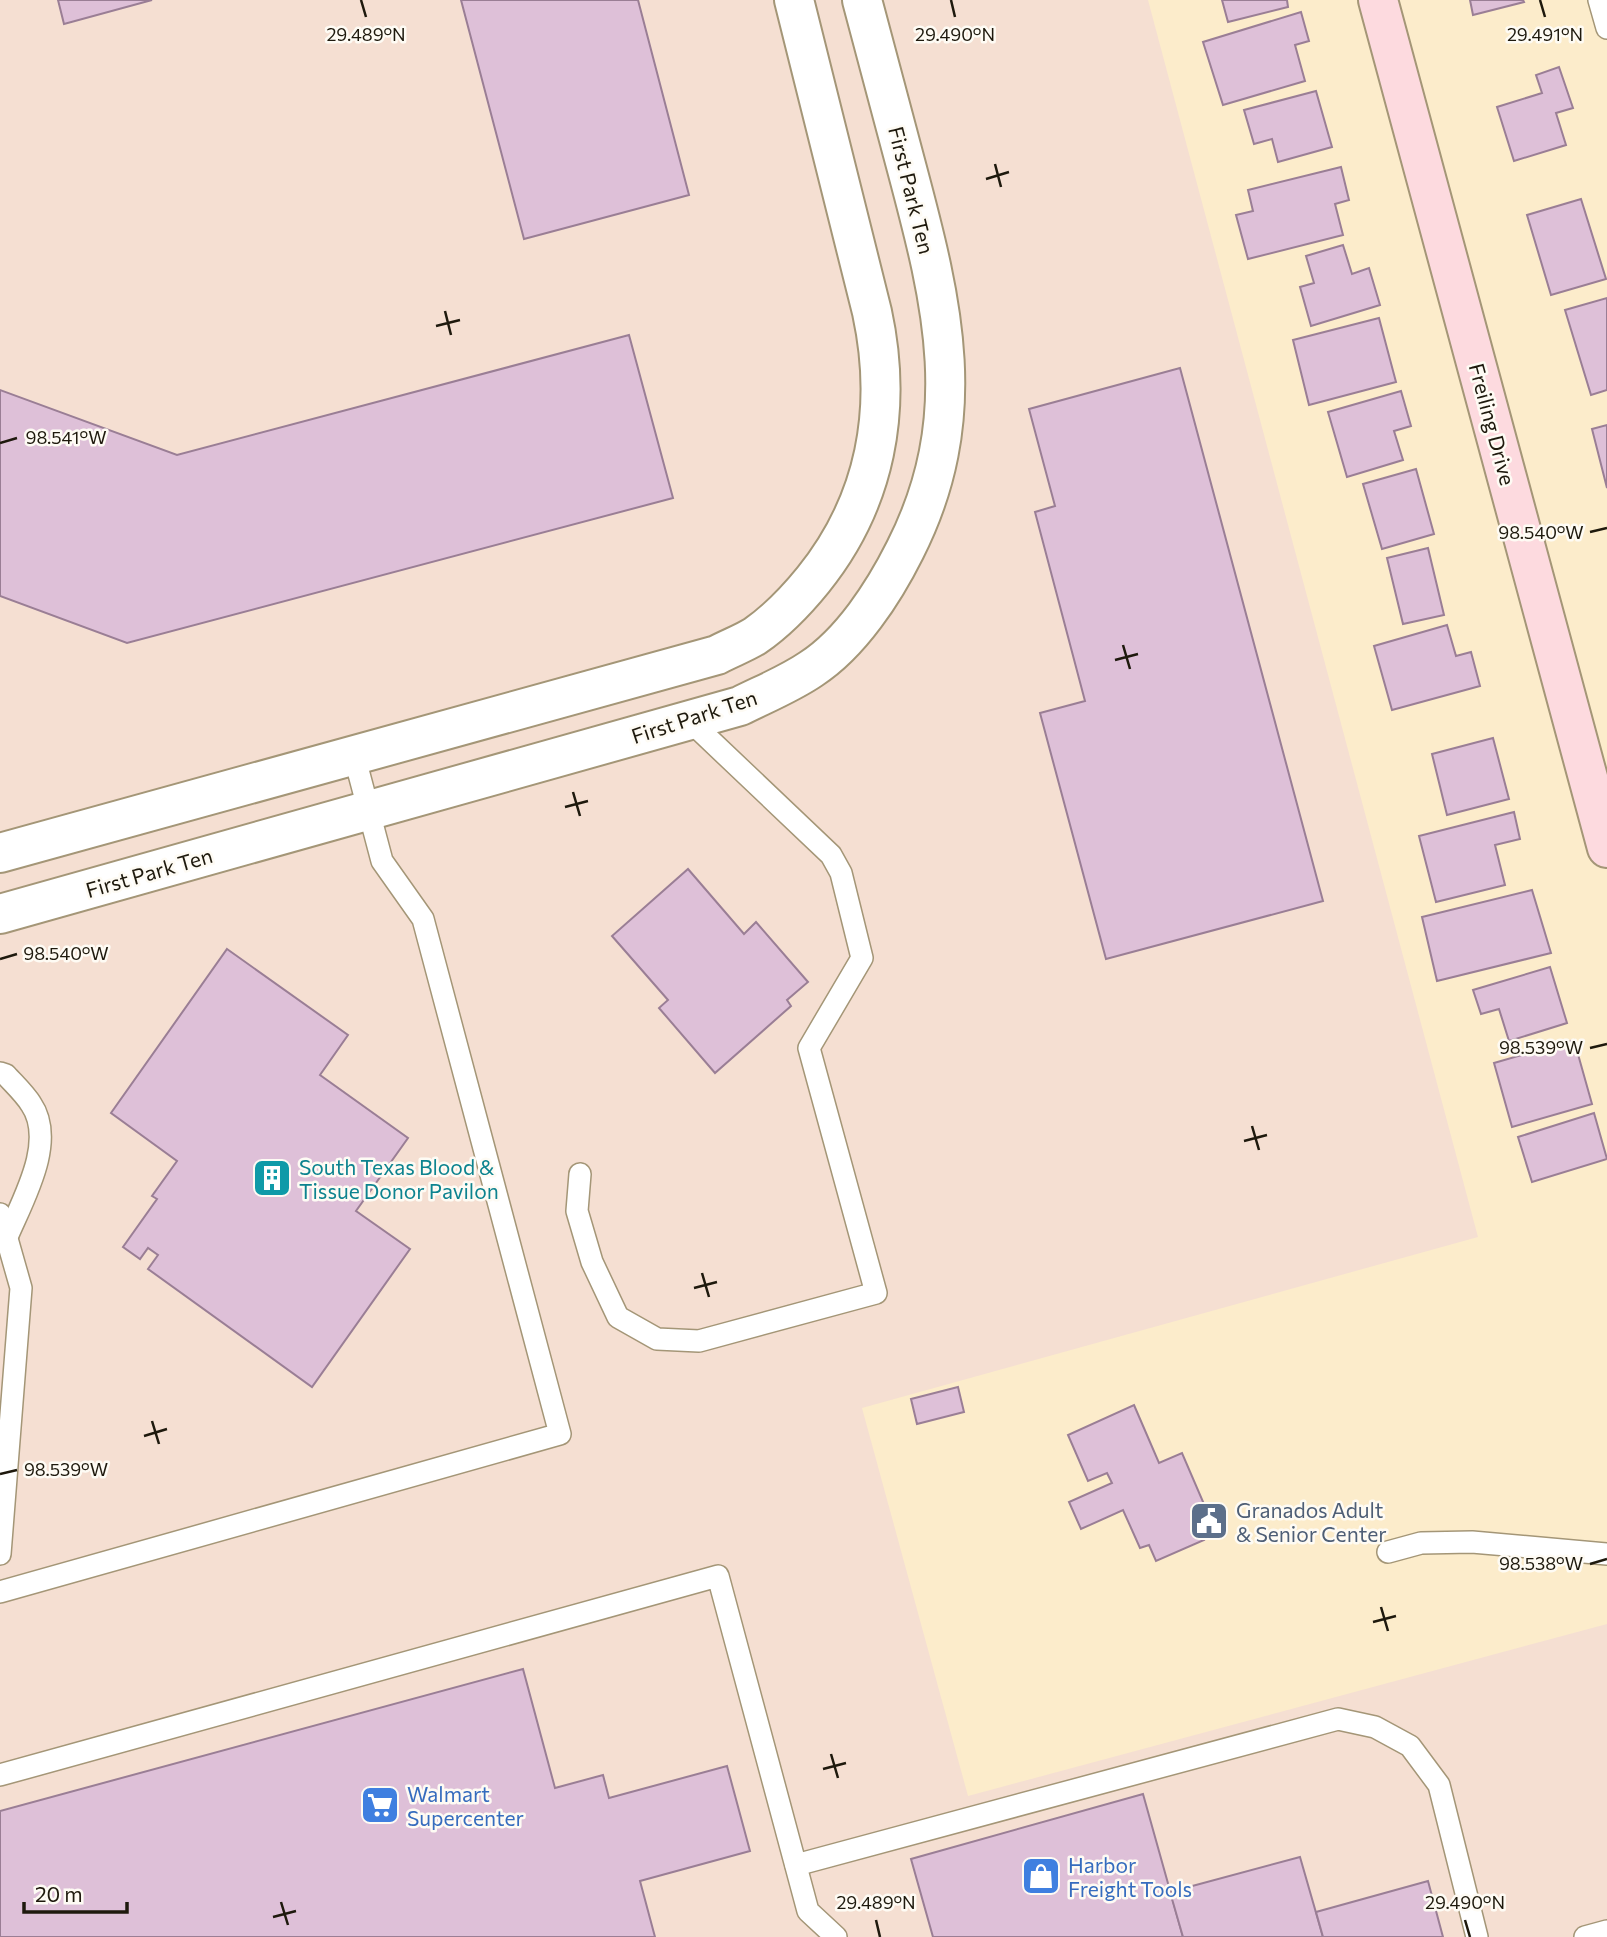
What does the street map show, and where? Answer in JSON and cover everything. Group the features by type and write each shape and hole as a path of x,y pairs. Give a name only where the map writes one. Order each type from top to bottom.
{"street":[{"path":"0,853 717,654 754,637 793,604 834,555 862,499 882,407 879,344 794,0"},
{"name":"First Park Ten","path":"0,914 740,706 812,669 834,650 888,585 923,516 941,449 945,414 944,333 928,249 862,0"},
{"name":"Freiling Drive","path":"1378,0 1607,848"}],"lane":[{"path":"1600,0 1607,29"},
{"path":"580,1174 577,1211 592,1262 618,1317 657,1339 699,1341 876,1293 809,1048 862,958 841,873 831,855 689,720"},
{"path":"0,1592 560,1434 423,919 382,861 354,755"},
{"path":"0,1073 6,1075 33,1105 41,1129 38,1160 7,1237"},
{"path":"0,1214 21,1288 0,1554"},
{"path":"1388,1552 1421,1543 1472,1542 1607,1554"},
{"path":"0,1775 718,1576 808,1910 836,1937"},
{"path":"796,1865 1338,1718 1375,1727 1410,1746 1439,1785 1477,1937"},
{"path":"1585,1937 1607,1931"}],"shaded area":[{"path":"0,0 1148,0 1478,1237 862,1408 968,1796 1607,1624 1607,1937 0,1937"}],"building":[{"path":"58,0 152,0 64,24"},
{"path":"461,0 638,0 689,195 524,239"},
{"path":"1222,0 1287,0 1288,7 1228,22"},
{"path":"1470,0 1523,0 1524,2 1473,15"},
{"path":"1301,12 1309,41 1295,45 1305,81 1223,105 1203,42"},
{"path":"1559,67 1573,108 1556,113 1566,145 1514,161 1497,107 1542,93 1536,75"},
{"path":"1316,91 1332,147 1278,162 1272,139 1254,144 1244,110"},
{"path":"1341,167 1349,200 1335,204 1343,235 1248,259 1236,215 1253,211 1248,190"},
{"path":"1581,199 1606,279 1551,295 1527,215"},
{"path":"1343,245 1352,274 1369,268 1380,305 1311,326 1300,287 1314,283 1306,256"},
{"path":"1607,298 1607,390 1591,395 1565,310"},
{"path":"1379,318 1396,382 1309,405 1293,340"},
{"path":"629,335 673,498 127,643 0,596 0,390 177,455"},
{"path":"1180,368 1323,901 1106,959 1040,713 1085,701 1035,512 1055,506 1029,409"},
{"path":"1401,391 1411,426 1394,431 1403,460 1347,477 1328,412"},
{"path":"1607,425 1607,488 1592,429"},
{"path":"1416,469 1434,534 1382,549 1363,484"},
{"path":"1428,548 1444,615 1403,624 1387,558"},
{"path":"1447,625 1456,656 1471,652 1480,686 1392,710 1374,646"},
{"path":"1493,738 1509,799 1447,815 1432,754"},
{"path":"1514,812 1520,839 1495,845 1505,885 1436,902 1419,836"},
{"path":"688,869 744,934 756,922 808,982 787,1000 791,1006 715,1073 659,1008 668,1000 612,936"},
{"path":"1532,890 1551,953 1437,981 1422,917"},
{"name":"South Texas Blood & Tissue Donor Pavilon","path":"227,949 348,1035 320,1075 408,1138 356,1211 410,1249 312,1387 148,1269 158,1255 148,1248 140,1259 123,1247 157,1199 152,1196 177,1161 111,1113"},
{"path":"1550,967 1567,1023 1509,1041 1499,1009 1481,1014 1473,990"},
{"path":"1574,1040 1592,1104 1512,1127 1494,1063"},
{"path":"1594,1113 1607,1159 1532,1182 1518,1137"},
{"path":"958,1387 964,1412 917,1424 911,1399"},
{"path":"1134,1405 1159,1463 1182,1453 1210,1518 1197,1524 1204,1540 1156,1561 1149,1545 1140,1548 1123,1510 1081,1529 1069,1502 1112,1483 1107,1473 1088,1481 1068,1435"},
{"name":"Walmart Supercenter","path":"523,1669 555,1788 603,1775 609,1798 727,1766 750,1851 640,1881 655,1937 0,1937 0,1811"},
{"name":"Harbor Freight Tools","path":"1143,1794 1183,1937 933,1937 911,1859"},
{"path":"1300,1857 1323,1937 1183,1937 1170,1892"},
{"path":"1428,1881 1443,1937 1323,1937 1316,1912"}],"place":[{"name":"South Texas Blood & Tissue Donor Pavilon","path":"272,1178"},
{"name":"Granados Adult & Senior Center","path":"1209,1521"},
{"name":"Walmart Supercenter","path":"380,1805"},
{"name":"Harbor Freight Tools","path":"1041,1876"}]}
